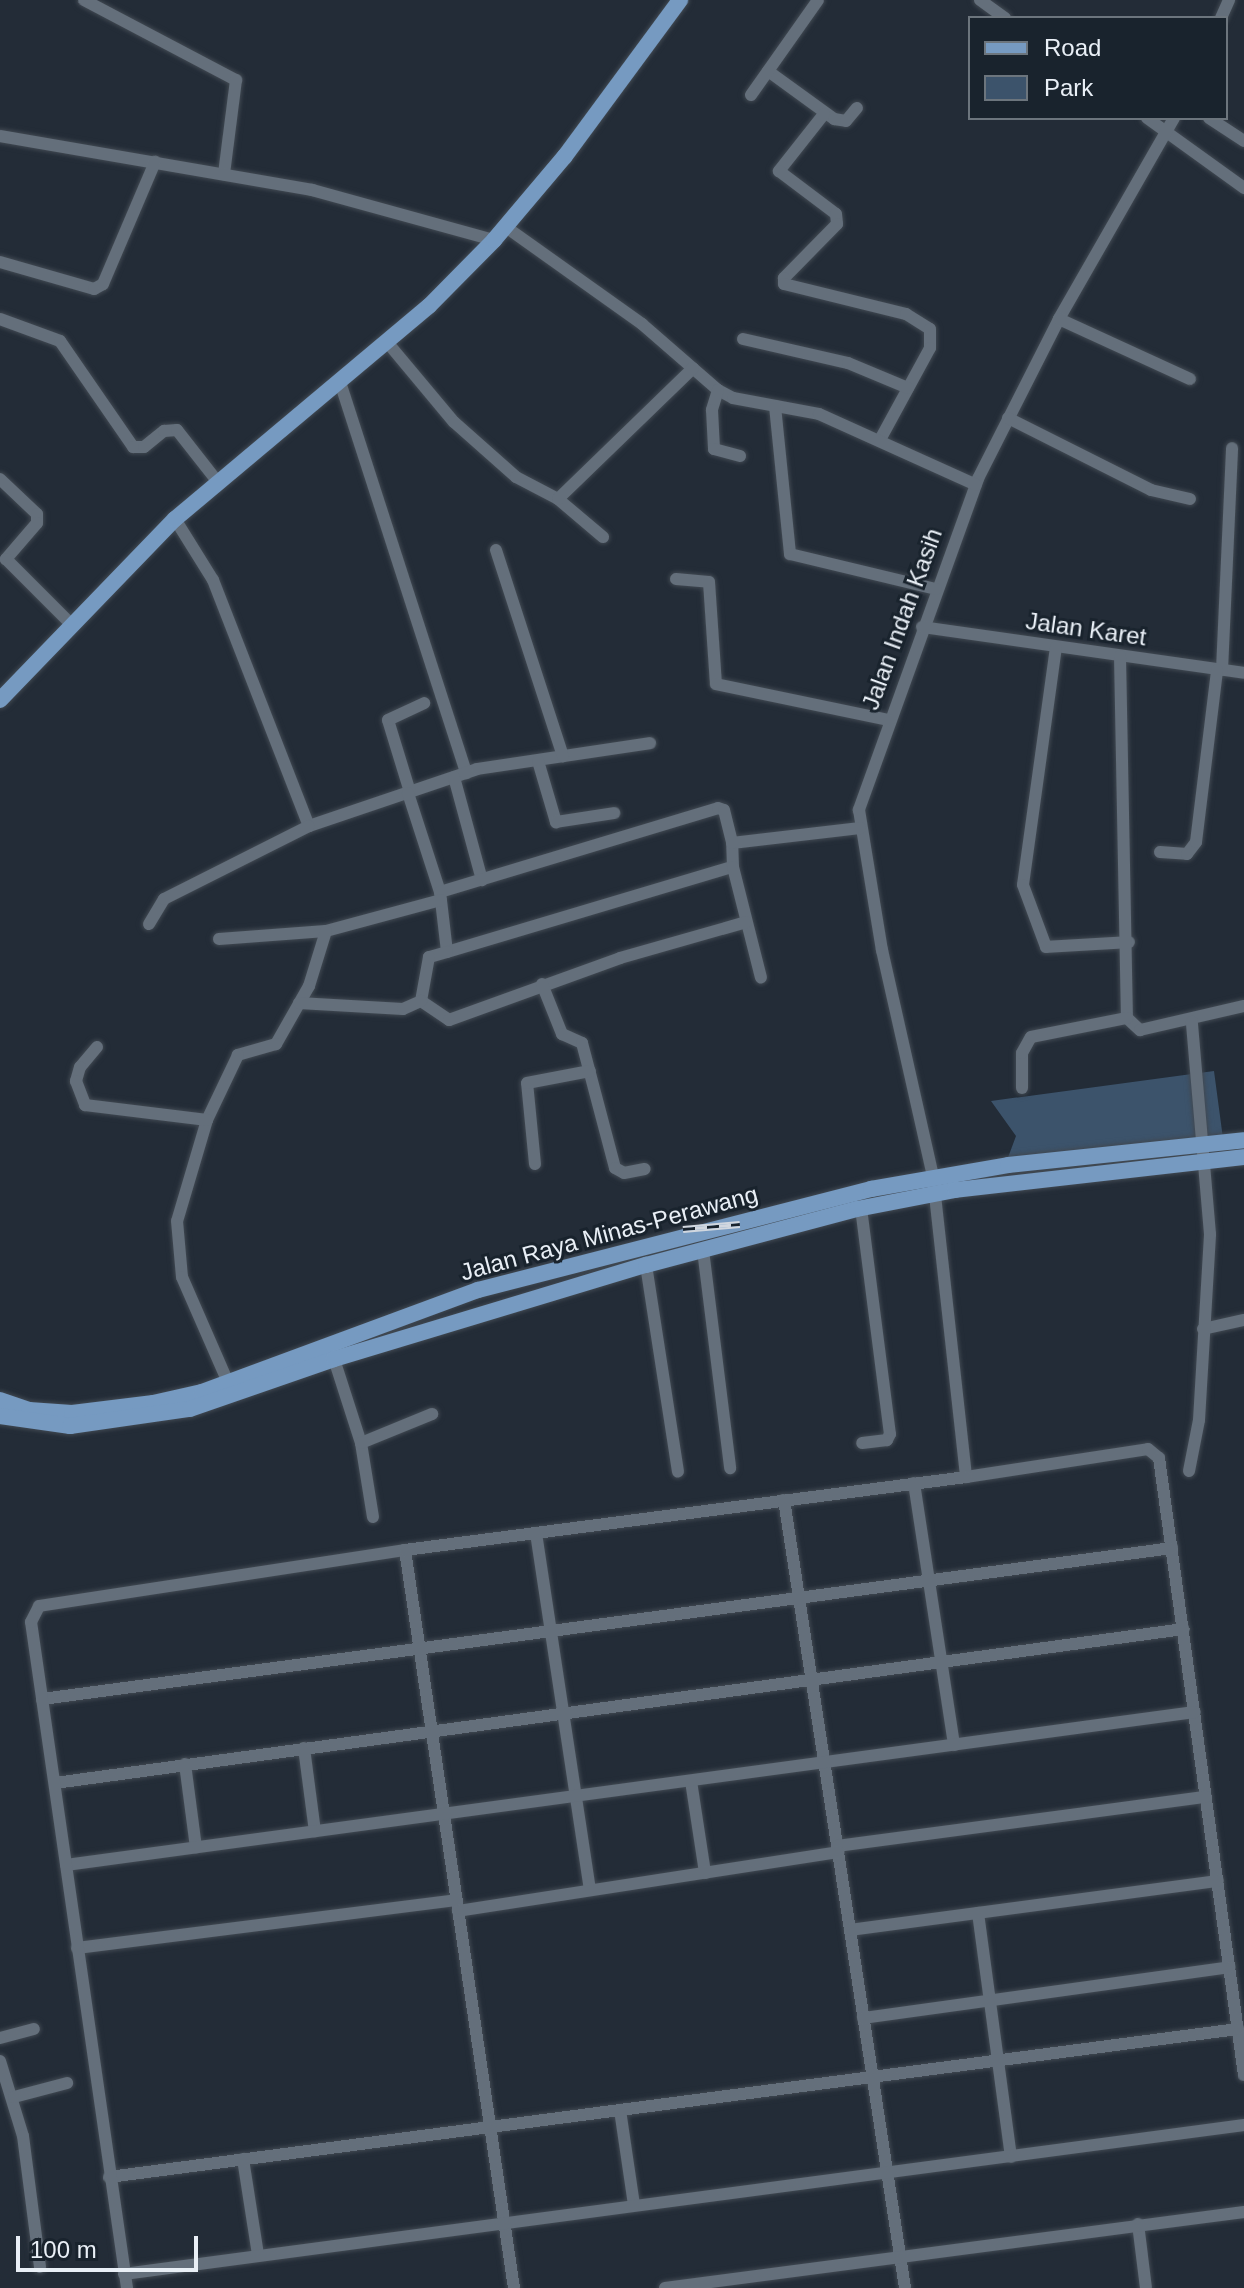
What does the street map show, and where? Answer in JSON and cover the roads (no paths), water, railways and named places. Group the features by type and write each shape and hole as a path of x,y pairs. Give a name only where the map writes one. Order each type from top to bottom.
{"main road":[{"path":"0,700 175,519 387,342 494,240 628,75 680,0"},
{"name":"Jalan Raya Minas-Perawang","path":"0,1400 29,1410 72,1413 231,1389 478,1290 934,1185 1204,1153 1244,1140"},
{"name":"Jalan Raya Minas-Perawang","path":"1204,1153 1244,1157"},
{"name":"Jalan Raya Minas-Perawang","path":"0,1416 42,1425 109,1423 646,1265 861,1208 934,1185"}],"street":[{"path":"84,0 236,80 224,174"},
{"path":"751,95 818,0"},
{"path":"980,0 1002,16"},
{"path":"768,71 824,114 844,121 857,108"},
{"path":"824,114 779,171 836,214 837,224 784,278 784,284 925,322 930,348 881,438"},
{"path":"1150,120 1244,188"},
{"name":"Jalan Indah Kasih","path":"966,1477 934,1185 860,828 863,792 976,485 1059,319 1173,120"},
{"path":"1212,120 1244,141"},
{"path":"0,136 312,190 494,240"},
{"path":"0,262 94,289 103,284 155,162"},
{"path":"506,227 642,324 718,390 819,414 881,438 976,485"},
{"path":"0,319 60,341 133,447 144,447 164,431 177,430 217,481"},
{"path":"1059,319 1190,379"},
{"path":"743,339 848,363 908,388"},
{"path":"387,342 454,422 516,477 558,499 603,537"},
{"path":"558,499 693,368"},
{"path":"340,382 460,775 482,880"},
{"path":"718,390 712,410 714,449 740,456"},
{"path":"775,406 790,554 936,589"},
{"path":"1008,418 1151,490 1190,499"},
{"path":"1160,852 1187,854 1196,842 1220,670 1232,448"},
{"path":"0,479 37,514 37,523 3,562 73,626"},
{"path":"175,519 213,580 309,826"},
{"path":"496,550 563,756"},
{"path":"676,579 709,582 716,684 889,720"},
{"name":"Jalan Karet","path":"922,627 1244,673"},
{"path":"1056,647 1023,885 1046,947 1129,942"},
{"path":"1120,656 1121,871 1129,942 1127,1018 1140,1030 1192,1022 1244,1006"},
{"path":"424,703 388,718 441,896 447,952"},
{"path":"149,924 164,899 309,826 460,775 650,743"},
{"path":"538,761 556,822 614,813"},
{"path":"219,939 326,931 718,808 724,810 732,843 733,867 761,978"},
{"path":"732,843 860,828"},
{"path":"421,1001 431,955 733,867"},
{"path":"421,1001 449,1020 542,984 746,922"},
{"path":"231,1389 200,1327 176,1241 184,1187 207,1120 238,1055 249,1048 273,1047 320,960 326,931"},
{"path":"542,984 562,1034 581,1041 615,1168 624,1173 645,1169"},
{"path":"299,1003 403,1009 421,1001"},
{"path":"1022,1088 1022,1053 1031,1037 1127,1018"},
{"path":"1189,1471 1199,1420 1210,1234 1192,1022"},
{"path":"97,1047 80,1067 76,1081 85,1105 207,1120"},
{"path":"535,1164 527,1083 590,1071"},
{"path":"861,1208 890,1434 887,1440 862,1443"},
{"path":"703,1250 730,1468"},
{"path":"646,1265 678,1472"},
{"path":"1203,1329 1244,1320"},
{"path":"334,1359 361,1443 373,1517"},
{"path":"361,1443 432,1414"},
{"path":"127,2288 31,1622 45,1602 405,1550 1151,1450 1161,1465 1244,2075"},
{"path":"914,1483 954,1745"},
{"path":"784,1500 905,2288"},
{"path":"536,1533 590,1890"},
{"path":"42,1699 420,1646 1172,1548"},
{"path":"405,1550 514,2288"},
{"path":"55,1783 1184,1629"},
{"path":"66,1865 1195,1712"},
{"path":"304,1748 315,1831"},
{"path":"185,1764 196,1847"},
{"path":"691,1781 705,1873"},
{"path":"77,1948 590,1890 837,1849 1206,1797"},
{"path":"850,1930 1218,1881"},
{"path":"978,1913 1011,2157"},
{"path":"863,2018 1229,1967"},
{"path":"0,2038 34,2029"},
{"path":"109,2177 491,2126 873,2080 1238,2029"},
{"path":"0,2061 14,2097 40,2267"},
{"path":"14,2097 67,2083"},
{"path":"620,2110 634,2205"},
{"path":"124,2274 1244,2125"},
{"path":"243,2159 258,2255"},
{"path":"665,2288 1244,2212"},
{"path":"1138,2224 1146,2288"}],"railway":[{"path":"683,1229 740,1224"}]}
